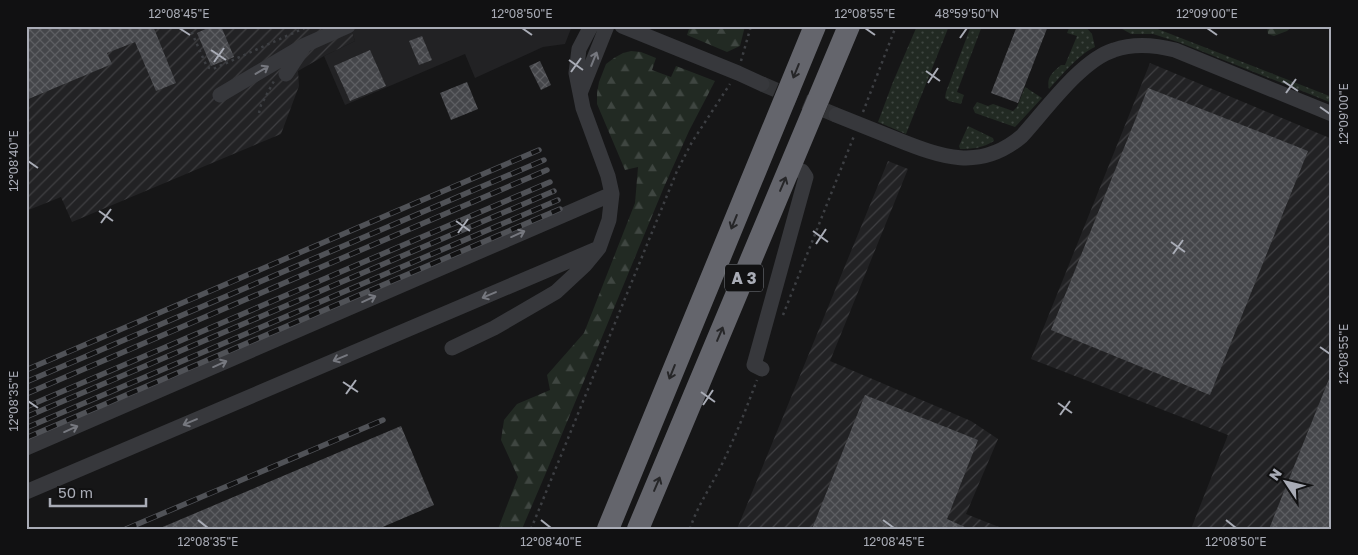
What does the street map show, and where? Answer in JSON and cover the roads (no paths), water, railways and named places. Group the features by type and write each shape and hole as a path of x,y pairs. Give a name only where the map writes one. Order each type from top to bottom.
{"highway":[{"name":"A 3","path":"608,529 815,26"},
{"name":"A 3","path":"638,529 849,26"}],"street":[{"path":"452,348 494,328 556,292 585,265 599,248 609,220 612,194 608,176 583,108 576,73 579,49 591,26"},
{"path":"581,91 607,26"},
{"path":"622,26 762,84"},
{"path":"220,95 305,45 344,27"},
{"path":"286,74 305,45"},
{"path":"836,115 932,154 954,158 975,158 996,153 1012,145 1079,72 1097,58 1113,50 1144,45 1175,50 1332,114"},
{"path":"762,369 754,365 806,178 802,171"},
{"path":"26,448 612,194"},
{"path":"26,492 599,248"}],"tunnel":[{"path":"762,84 836,115"}],"railway":[{"path":"26,370 539,150"},
{"path":"26,382 544,160"},
{"path":"26,394 547,170"},
{"path":"26,407 550,182"},
{"path":"26,417 554,191"},
{"path":"26,428 558,200"},
{"path":"26,438 560,209"},
{"path":"126,529 383,420"}]}
